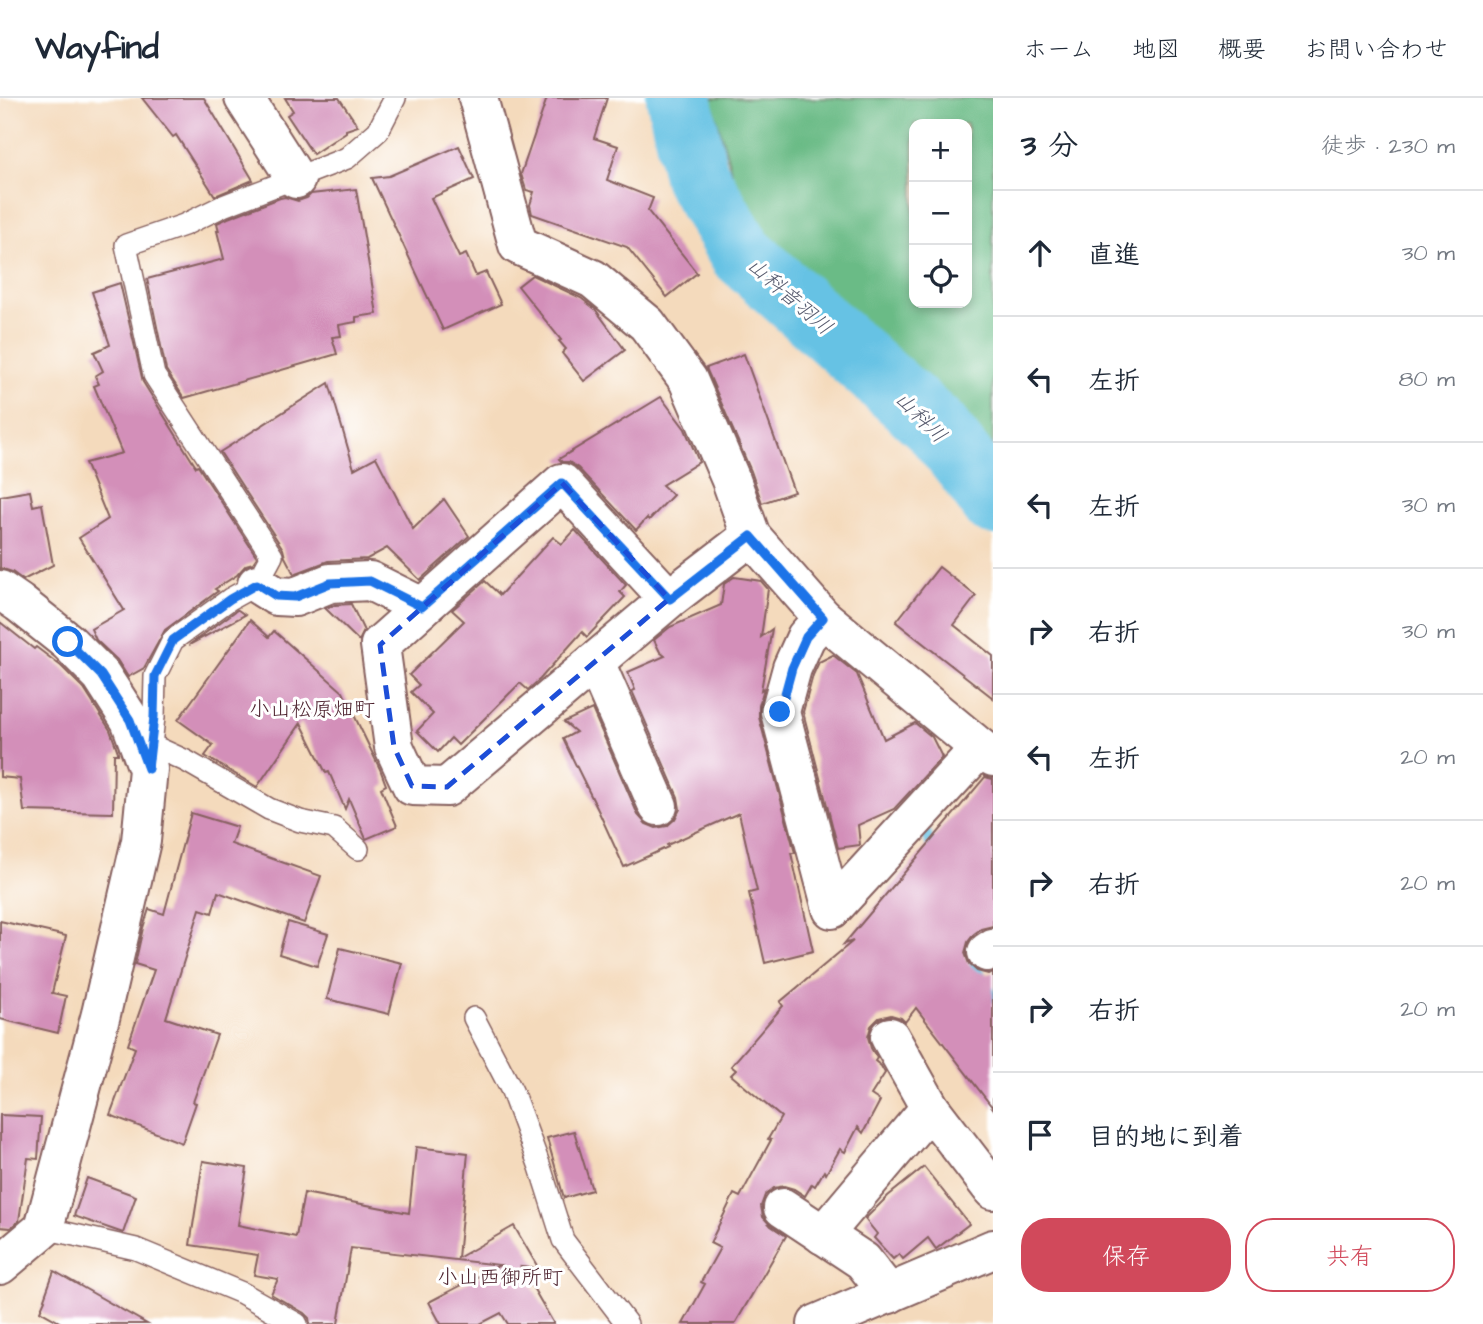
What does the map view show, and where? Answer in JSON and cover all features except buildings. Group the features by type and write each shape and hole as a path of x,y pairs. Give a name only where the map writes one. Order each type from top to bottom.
{"street":[{"path":"244,98 296,179"},
{"path":"478,98 518,245 593,279 647,324 688,380 731,480 751,536 823,618 986,752 832,909 780,712 792,668 806,637 823,618"},
{"path":"670,599 562,483 380,645 394,747 412,786 447,787 670,599 751,536"},
{"path":"257,584 276,596 295,597 330,583 370,581 422,607"},
{"path":"0,590 68,642 101,675 130,720 149,757 141,841 102,1014 44,1228 0,1265"},
{"path":"595,662 658,806"},
{"path":"890,1037 930,1108 993,1190"},
{"path":"823,1235 930,1108"},
{"path":"783,1208 863,1261 889,1294"},
{"path":"817,1324 993,1250"}],"lane":[{"path":"358,849 334,828 300,821 270,810 186,761 149,757 155,676 173,640 230,599 257,584 272,556 153,376 125,245 184,225 223,206 347,158 378,131 396,98"},
{"path":"474,1018 512,1091 563,1240 627,1324"},
{"path":"44,1228 136,1249 242,1293 297,1324"}],"highlighted area":[{"path":"562,483 669,599 447,787 412,786 394,747 380,645"}],"green space":[{"path":"711,98 993,98 993,450 883,340 745,222"}],"waterway":[{"name":"山科音羽川","path":"679,98 696,176 741,253 936,427 993,502"},
{"path":"927,834 936,855"},
{"path":"965,929 976,966 993,997"}],"district":[{"name":"小山松原畑町","path":"312,709"},
{"name":"小山西御所町","path":"500,1277"}],"route":[{"path":"68,642 101,675 130,720 148,769 155,676 173,640 230,599 257,584 276,596 295,597 330,583 370,581 422,607 562,483 670,599 751,536 823,618 806,637 792,668 780,712"}],"water label":[{"name":"山科川","path":"921,417"}]}
